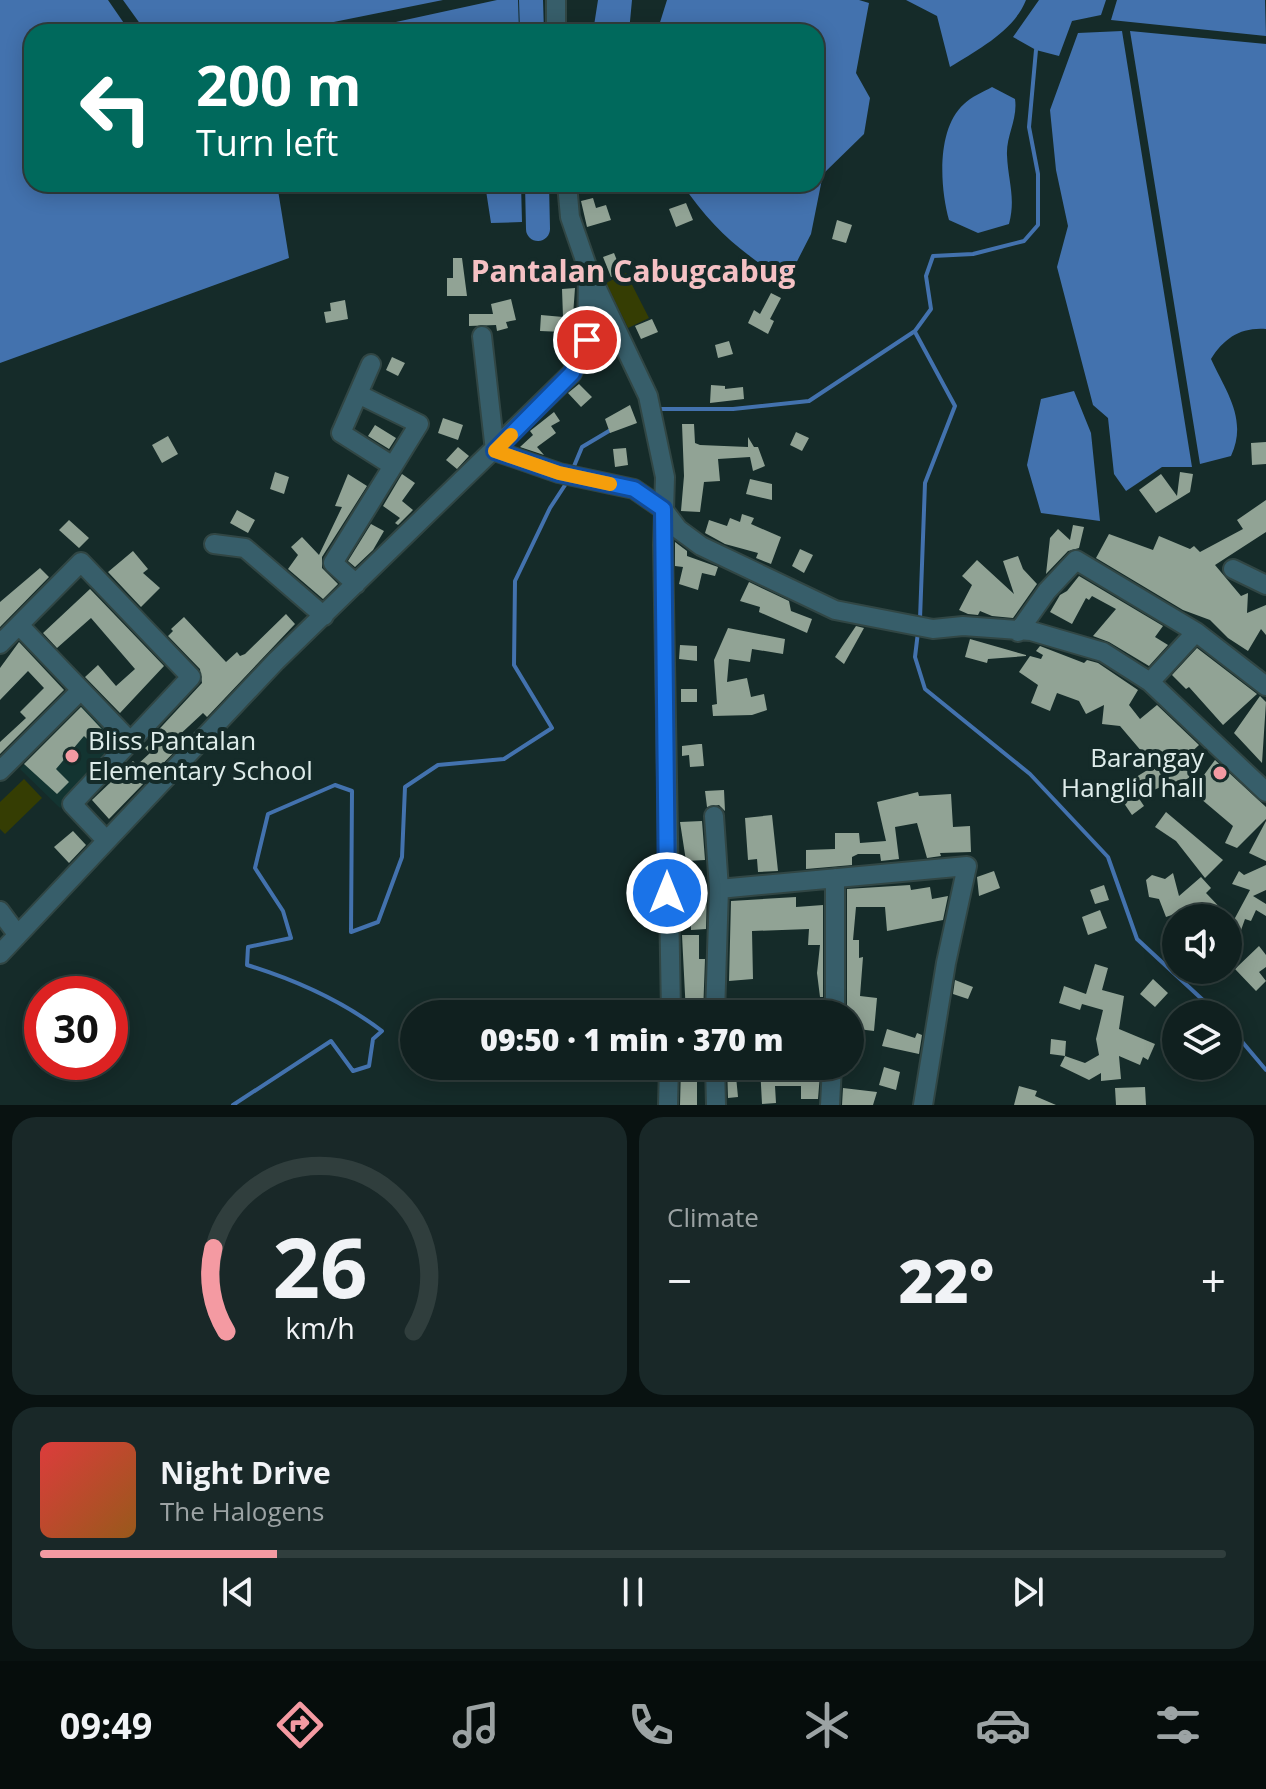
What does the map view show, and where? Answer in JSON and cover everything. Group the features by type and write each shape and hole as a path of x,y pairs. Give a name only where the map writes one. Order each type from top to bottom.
{"street":[{"path":"556,0 556,24"},
{"path":"568,192 570,217 588,269 648,396 665,477 671,1000"},
{"path":"0,954 324,616 572,373 587,340 588,269"},
{"path":"482,336 495,451"},
{"path":"371,364 341,433 393,466"},
{"path":"356,584 333,563 419,424 358,394"},
{"path":"495,451 559,473 634,489 663,509 678,529 701,546 835,610 933,629 963,626 1031,631 1103,652 1150,682 1266,792"},
{"path":"214,544 245,548 324,616"},
{"path":"1018,632 1047,591 1076,560 1264,677"},
{"path":"0,644 81,562 191,677 72,804 106,840"},
{"path":"1233,569 1266,585"},
{"path":"19,625 129,740"},
{"path":"1150,682 1196,632"},
{"path":"0,771 81,690"},
{"path":"714,816 719,889 715,1000"},
{"path":"719,889 967,866 946,963 923,1105"},
{"path":"835,878 835,1000"},
{"path":"0,911 17,934"},
{"path":"668,1105 669,1080"},
{"path":"715,1080 716,1105"},
{"path":"830,1105 831,1080"}],"shaded area":[{"name":"Bliss Pantalan Elementary School","path":"84,704 124,743 60,808 20,769"}],"green space":[{"path":"626,273 649,318 628,328 606,283"},
{"path":"24,779 42,798 5,834 0,829 0,802"}],"water":[{"path":"0,0 108,0 124,24 24,24 24,192 278,192 289,258 0,363"},
{"path":"123,0 443,0 324,24 140,24"},
{"path":"497,0 518,0 519,24 387,24"},
{"path":"598,0 632,0 630,24 594,24"},
{"path":"667,0 859,0 869,3 856,73 870,98 864,134 824,173 824,24 660,24"},
{"path":"906,0 1026,0 1004,30 950,67 937,16"},
{"path":"1039,0 1106,0 1101,15 1072,21 1059,56 1036,50 1013,37"},
{"path":"1117,0 1265,0 1266,36 1111,20"},
{"path":"1122,31 1192,467 1162,467 1126,491 1114,474 1108,418 1093,405 1057,267 1068,226 1056,170 1050,110 1078,33"},
{"path":"1130,31 1266,44 1266,329 1234,335 1211,359 1233,406 1236,443 1231,456 1200,464"},
{"path":"992,87 1015,99 1015,114 1007,148 1011,215 1009,224 978,233 949,220 942,176 943,159 955,115 967,101"},
{"path":"486,192 521,192 522,222 491,223"},
{"path":"688,192 819,192 811,234 787,281 729,239"},
{"path":"1074,391 1091,433 1100,521 1041,513 1027,465 1041,399"}],"building":[{"path":"593,198 596,208 606,205 611,220 587,227 581,201"},
{"path":"686,203 693,220 676,227 669,209"},
{"path":"837,220 852,225 846,243 832,239"},
{"path":"614,253 622,273 611,277 603,257"},
{"path":"453,258 462,258 467,296 447,296 447,278 453,278"},
{"path":"575,288 571,343 565,343 564,332 540,331 541,315 563,317 562,289"},
{"path":"771,293 781,298 770,319 774,321 768,334 748,323 754,310 760,314"},
{"path":"511,299 516,320 506,322 508,328 497,331 496,325 469,326 469,314 493,314 491,304"},
{"path":"345,300 348,319 326,323 324,312 331,311 330,303"},
{"path":"652,319 658,332 641,339 635,326"},
{"path":"729,341 733,354 718,358 715,345"},
{"path":"392,357 405,363 398,376 386,370"},
{"path":"579,384 592,397 581,407 568,393"},
{"path":"711,385 725,386 725,389 743,387 744,399 710,403"},
{"path":"630,405 637,423 610,433 605,419"},
{"path":"554,412 560,421 551,426 556,433 537,447 544,455 520,447 533,435 530,431"},
{"path":"443,418 463,425 458,440 438,433"},
{"path":"682,424 694,424 695,443 700,445 748,447 748,437 754,447 758,447 765,466 753,471 750,457 718,459 720,481 704,482 700,512 681,511 684,476"},
{"path":"375,425 396,438 389,449 368,436"},
{"path":"796,432 809,438 802,451 790,445"},
{"path":"168,436 178,454 162,463 152,445"},
{"path":"1266,442 1266,464 1252,465 1251,443"},
{"path":"458,447 469,456 457,469 446,460"},
{"path":"626,448 628,465 615,467 613,449"},
{"path":"275,472 289,477 284,494 270,489"},
{"path":"1180,472 1193,474 1190,492 1156,513 1139,490 1161,474 1177,496"},
{"path":"348,474 367,486 322,557 322,568 338,584 323,599 288,569 298,555 291,547 302,537 319,555 342,507 335,506"},
{"path":"402,474 415,483 402,501 413,510 398,525 395,523 400,518 383,506"},
{"path":"750,479 772,484 772,500 746,494"},
{"path":"1266,500 1266,532 1215,565 1241,596 1248,593 1247,613 1266,605 1266,635 1261,629 1248,651 1228,638 1210,620 1183,610 1096,558 1109,534 1153,550 1159,536 1190,549 1194,546 1200,552 1243,529 1237,520"},
{"path":"237,510 255,520 248,533 230,523"},
{"path":"742,514 754,518 751,524 781,537 771,564 756,558 758,553 725,544 705,533 709,520 727,526 730,518 740,522"},
{"path":"69,520 89,538 79,548 59,530"},
{"path":"371,524 384,531 373,550 355,567 348,561"},
{"path":"1073,525 1084,527 1079,548 1068,551 1046,574 1050,538 1058,529 1070,540"},
{"path":"675,542 687,551 687,556 718,567 715,576 702,573 698,590 679,584 683,567 675,566"},
{"path":"800,549 813,555 804,573 792,566"},
{"path":"133,551 148,569 143,573 160,588 141,607 108,572"},
{"path":"1018,556 1023,569 1037,584 1013,618 992,616 980,611 978,615 968,614 959,610 972,585 962,576 977,560 1014,594 1003,561"},
{"path":"40,568 49,577 0,627 0,602"},
{"path":"1079,576 1163,626 1155,637 1168,645 1149,666 1093,636 1116,609 1092,596 1089,600 1086,598 1072,624 1050,612 1060,595"},
{"path":"749,582 789,601 791,611 812,619 807,633 759,612 760,607 740,601"},
{"path":"90,589 164,666 120,713 85,677 98,665 116,686 135,669 91,618 57,648 43,633"},
{"path":"286,614 295,624 207,717 203,713 175,739 181,745 109,819 92,800 133,761 137,765 150,753 145,748 152,742 150,739 202,683 200,669 168,636 173,631 171,629 184,617 226,662 237,652 240,656 245,654"},
{"path":"856,626 864,628 844,664 835,657"},
{"path":"728,628 785,639 783,654 752,649 750,662 729,659 727,682 747,678 751,697 764,694 767,710 752,715 713,716 712,705 717,704 714,660"},
{"path":"970,639 1026,656 988,659 987,663 965,657"},
{"path":"19,642 64,690 0,754 0,742 26,718 20,712 44,688 28,671 0,700 0,668"},
{"path":"680,645 697,646 697,661 679,659"},
{"path":"1040,646 1084,663 1087,660 1098,663 1138,690 1129,705 1140,719 1157,705 1199,745 1184,759 1201,779 1215,760 1266,807 1266,819 1237,848 1225,843 1233,826 1194,793 1187,799 1180,792 1193,775 1176,786 1172,782 1138,797 1144,806 1132,815 1115,790 1154,766 1120,726 1102,724 1104,705 1086,714 1079,701 1057,693 1050,711 1031,703 1038,685 1019,672 1030,656 1041,659 1043,655 1036,651"},
{"path":"1197,648 1257,694 1223,725 1189,687 1186,689 1172,675"},
{"path":"681,689 697,689 697,702 681,702"},
{"path":"1260,696 1266,702 1262,763 1234,733"},
{"path":"81,707 113,741 101,752 84,736 56,769 69,782 57,794 24,764"},
{"path":"702,744 704,766 690,767 689,755 682,756 682,746"},
{"path":"724,790 725,811 719,805 707,807 705,791"},
{"path":"918,792 919,796 951,794 953,827 970,826 971,852 940,853 941,856 927,858 917,823 895,827 899,859 881,861 880,854 858,854 852,857 852,865 806,869 806,850 835,849 835,833 859,833 860,843 886,841 877,802"},
{"path":"1166,812 1223,860 1205,878 1176,841 1155,827"},
{"path":"772,815 778,871 758,872 757,859 748,860 745,818"},
{"path":"702,821 705,860 686,861 680,822"},
{"path":"1266,821 1266,861 1249,853"},
{"path":"73,831 86,845 69,863 54,847"},
{"path":"1266,865 1266,890 1253,896 1266,904 1266,916 1256,910 1251,921 1245,919 1242,927 1242,905 1250,890 1232,884 1239,871 1244,875"},
{"path":"994,871 1000,888 979,896 977,877"},
{"path":"1173,873 1179,896 1201,877 1211,888 1206,893 1217,904 1162,904 1162,907 1159,899 1149,897 1146,880 1152,875 1165,879"},
{"path":"910,885 911,890 930,887 932,899 948,896 943,920 887,931 885,907 856,907 853,940 859,940 859,958 863,957 860,996 877,998 874,1031 864,1030 864,1000 847,1000 847,889"},
{"path":"1104,885 1109,900 1095,904 1090,890"},
{"path":"707,886 706,929 691,930 690,904 684,905 684,887"},
{"path":"796,897 796,907 823,905 823,997 820,997 817,973 820,945 808,945 809,929 752,931 753,979 729,981 731,901"},
{"path":"1100,910 1107,928 1088,935 1082,917"},
{"path":"682,935 699,935 699,959 705,959 704,1000 685,1000"},
{"path":"1259,946 1266,955 1266,967 1259,972 1266,981 1256,991 1242,976 1242,962"},
{"path":"1095,964 1108,968 1102,990 1124,996 1119,1029 1155,1044 1148,1060 1143,1057 1140,1065 1119,1056 1121,1079 1101,1081 1101,1073 1089,1080 1060,1066 1065,1056 1085,1063 1099,1055 1096,1039 1103,1010 1082,1004 1080,1010 1059,1003 1064,986 1086,994"},
{"path":"1153,979 1168,993 1155,1007 1140,994"},
{"path":"955,980 973,987 968,999 953,994"},
{"path":"887,1029 915,1038 917,1033 922,1035 919,1054 882,1046"},
{"path":"1051,1039 1066,1041 1065,1056 1050,1054"},
{"path":"884,1067 900,1072 896,1090 879,1085"},
{"path":"681,1080 697,1080 697,1105 680,1105"},
{"path":"727,1080 736,1080 738,1097 728,1098"},
{"path":"761,1080 820,1080 818,1099 801,1099 801,1086 775,1086 776,1103 762,1104"},
{"path":"1019,1086 1037,1091 1035,1096 1056,1105 1014,1105"},
{"path":"1145,1087 1146,1105 1116,1105 1115,1088"},
{"path":"843,1088 877,1092 873,1105 842,1105"}],"waterway":[{"path":"531,0 532,24"},
{"path":"654,409 733,409 809,401 915,331 931,309 926,276 933,256 973,254 1024,241 1038,225 1038,174 1029,127 1036,50"},
{"path":"537,192 538,229"},
{"path":"915,332 955,406 925,483 920,619"},
{"path":"572,471 582,447 614,428"},
{"path":"233,1105 331,1041 353,1071 369,1066 373,1039 382,1031 318,992 247,965 248,947 291,938 283,911 255,868 268,814 335,785 352,791 351,932 378,922 402,857 405,787 438,765 504,759 552,728 514,665 515,581 550,508 569,479"},
{"path":"918,632 915,657 925,689 1030,774 1108,857 1137,939 1203,1000"},
{"path":"1242,1042 1266,1070"}],"slow traffic":[{"path":"511,435 495,451 559,473 610,484"}],"place":[{"name":"Bliss Pantalan Elementary School","path":"72,756"},
{"name":"Barangay Hanglid hall","path":"1220,773"}],"district":[{"name":"Pantalan Cabugcabug","path":"633,272"}],"route":[{"path":"587,340 572,373 495,451 559,473 634,489 663,509 667,893"}]}
